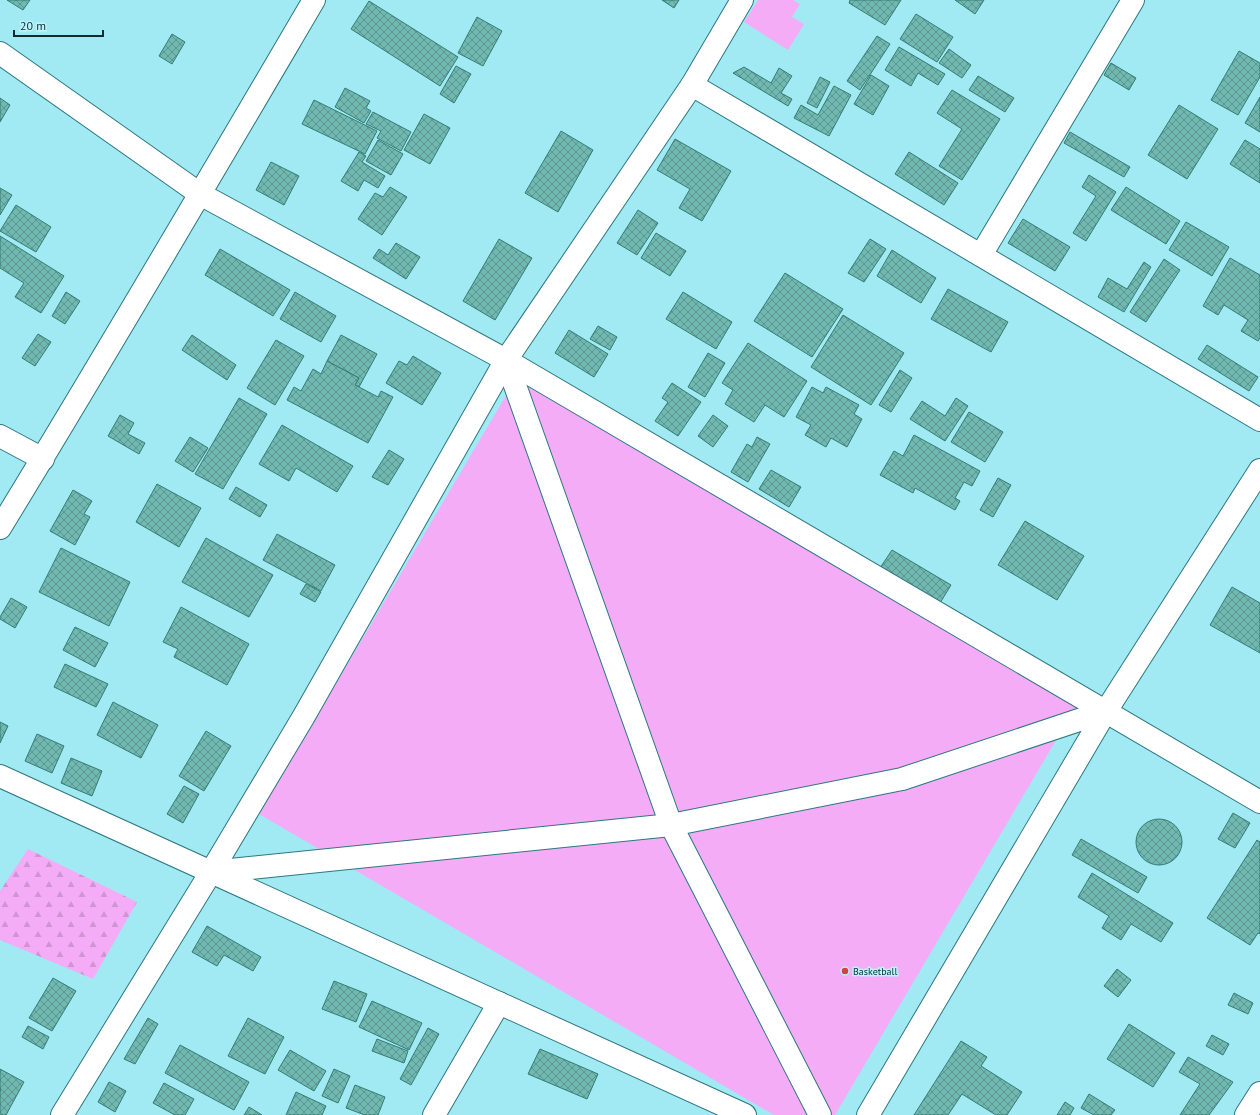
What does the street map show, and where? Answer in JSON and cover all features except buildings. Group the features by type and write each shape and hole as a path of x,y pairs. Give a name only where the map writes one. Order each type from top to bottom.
{"street":[{"path":"0,528 314,0"},
{"path":"62,1115 211,872 304,716 506,360 692,85 742,0"},
{"path":"981,255 1133,0"},
{"path":"0,54 200,194 506,360 1260,802"},
{"path":"692,85 1260,420"},
{"path":"506,360 672,825 820,1115"},
{"path":"0,436 43,458"},
{"path":"868,1115 1106,711 1260,470"},
{"path":"211,872 672,825 902,779 1106,711"},
{"path":"0,776 745,1115"},
{"path":"434,1115 499,1003"},
{"path":"1246,1115 1260,1093"}],"green space":[{"path":"758,0 793,0 800,4 792,17 804,24 788,50 744,22"},
{"path":"517,377 1078,703 835,1115 774,1115 259,814"},
{"path":"28,849 137,902 93,979 0,940 0,891"}],"place":[{"name":"Basketball","path":"845,971"}]}
